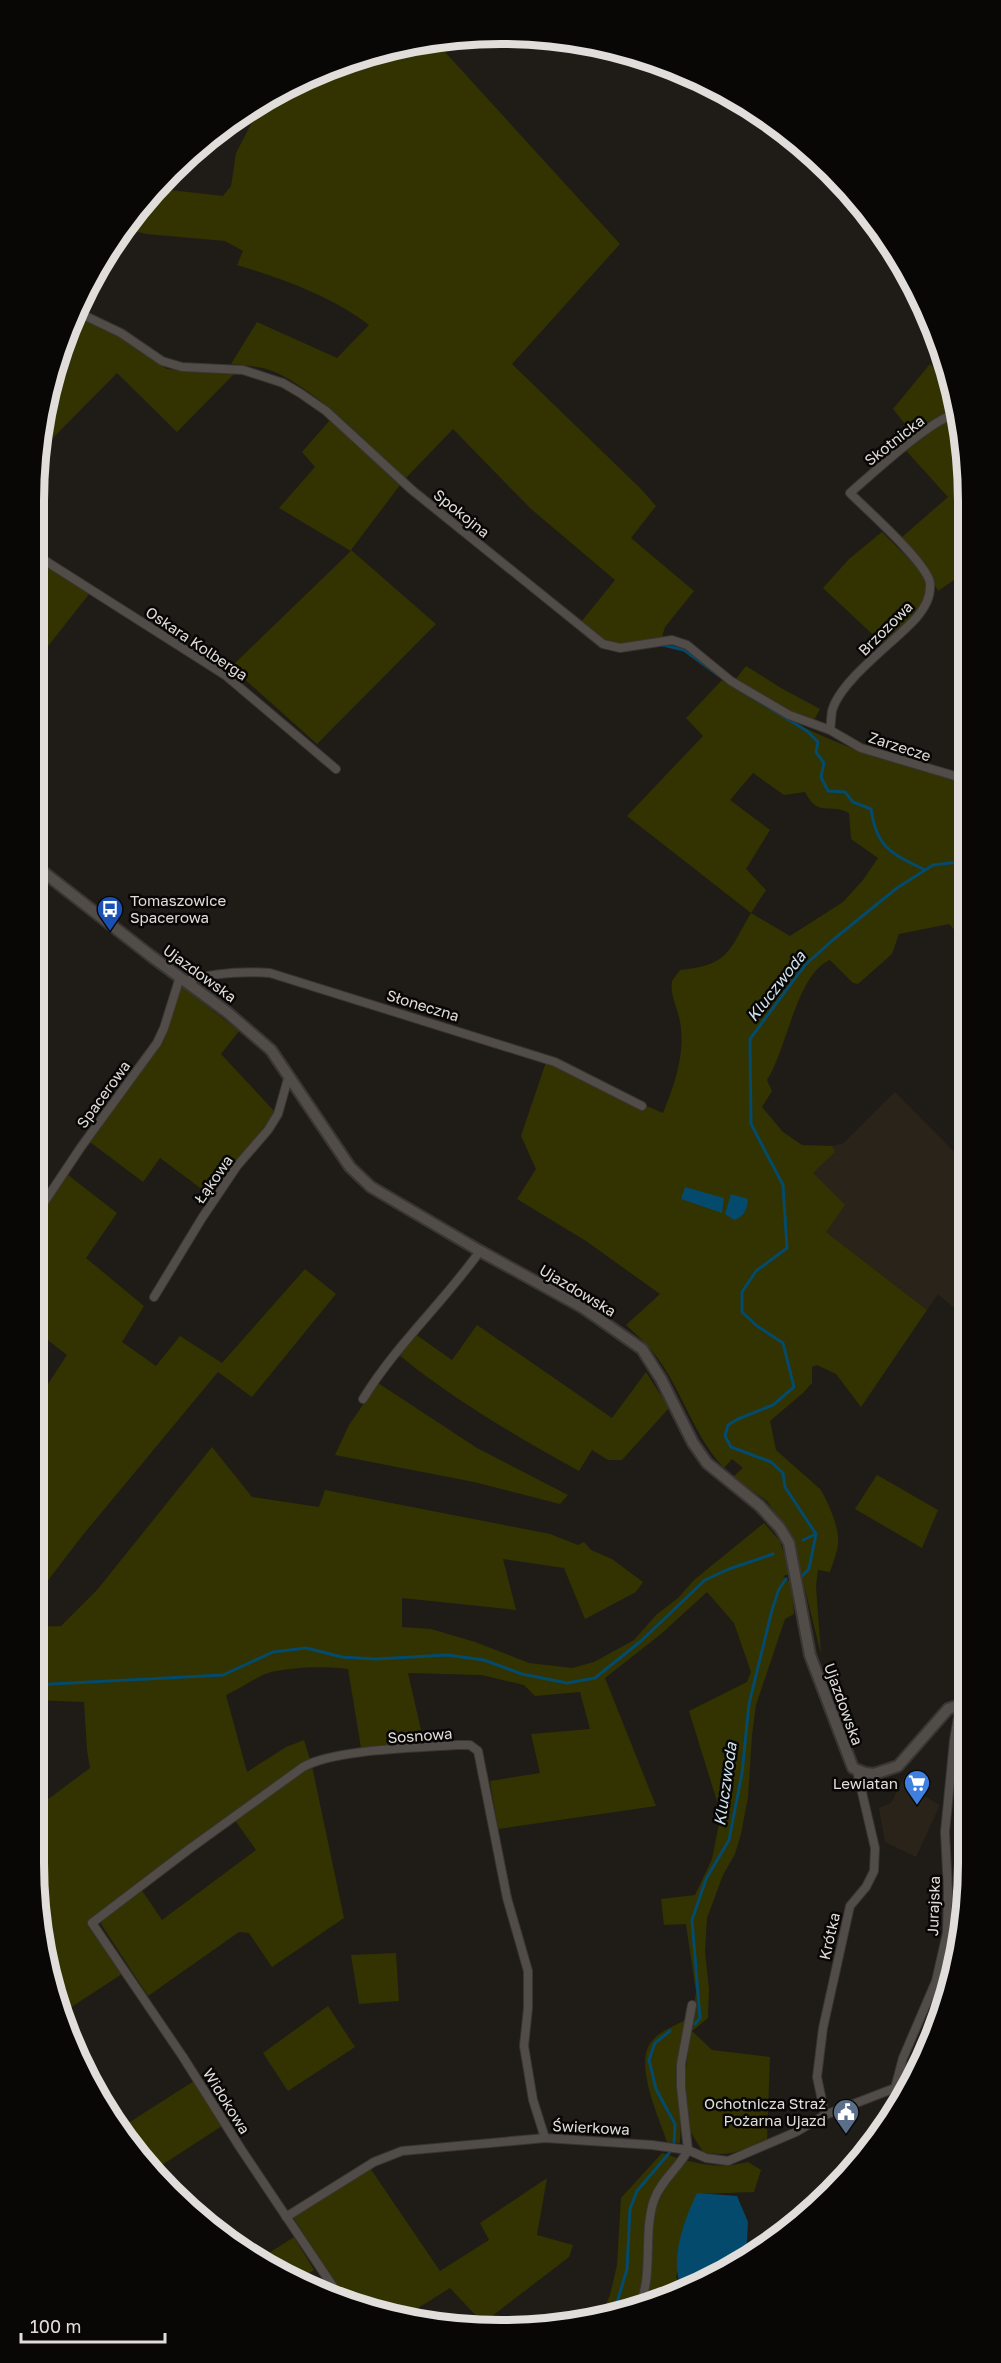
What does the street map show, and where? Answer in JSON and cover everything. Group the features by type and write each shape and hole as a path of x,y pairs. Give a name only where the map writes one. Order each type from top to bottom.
{"street":[{"name":"Spokojna","path":"83,315 121,333 162,361 182,367 243,370 284,383 326,411 412,490 603,644 620,648 672,640 687,645 731,681 764,702 789,715 830,730"},
{"name":"Skotnicka","path":"850,493 934,425 950,417"},
{"name":"Brzozowa","path":"830,730 832,710 839,696 854,676 917,617 926,606 930,592 929,580 920,564 850,493"},
{"name":"Oskara Kolberga","path":"44,560 225,675 336,769"},
{"name":"Zarzecze","path":"830,730 861,748 958,777"},
{"name":"Ujazdowska","path":"44,872 250,1031 271,1050 350,1167 364,1180 385,1196 582,1307 642,1349 661,1379 693,1443 707,1463 760,1506 780,1528 792,1550 812,1663 850,1763 857,1771"},
{"name":"Słoneczna","path":"183,979 235,971 270,973 555,1062 642,1106"},
{"name":"Spacerowa","path":"44,1202 81,1147 157,1043 183,979"},
{"name":"Łąkowa","path":"154,1297 237,1166 268,1130 278,1114 289,1075"},
{"path":"363,1400 390,1358 440,1303 480,1251"},
{"path":"857,1771 874,1774 898,1767 948,1709 958,1706"},
{"name":"Jurajska","path":"895,2088 903,2058 936,1981 947,1933 945,1832 947,1799 958,1719"},
{"name":"Sosnowa","path":"92,1923 196,1843 312,1762 350,1754 457,1745 470,1746 478,1751 482,1766 507,1898 528,1971 528,2008 524,2046 533,2100 545,2138"},
{"name":"Krótka","path":"825,2115 817,2077 823,2028 850,1906 866,1887 874,1871 875,1848 857,1771"},
{"name":"Widokowa","path":"92,1923 183,2057 334,2288"},
{"path":"942,1958 947,1959"},
{"path":"643,2296 646,2287 650,2219 654,2201 665,2179 688,2150 681,2087 681,2064 692,2005"},
{"name":"Świerkowa","path":"286,2217 374,2162 402,2151 545,2138 636,2143 688,2150 706,2158 728,2161 796,2132 825,2115 895,2088"}],"shaded area":[{"path":"440,47 620,244 512,364 656,506 631,538 694,591 665,627 662,637 620,646 604,642 581,622 615,580 531,509 453,429 405,479 338,416 299,385 263,368 231,364 257,322 337,358 369,325 339,305 306,289 237,265 243,251 225,241 146,234 132,230 166,189 223,196 231,186 236,153 255,116 298,91 326,78 382,59"},
{"path":"82,318 115,333 167,369 235,373 177,432 117,373 47,444 59,382"},
{"path":"930,364 939,374 942,382 949,411 957,471 958,577 938,591 924,565 901,538 948,497 901,445 913,434 893,409"},
{"path":"330,420 400,485 351,550 436,624 317,744 231,667 351,551 279,508 315,467 302,452"},
{"path":"882,532 923,573 926,584 923,604 917,614 883,644 823,588 849,559"},
{"path":"44,565 89,594 44,651"},
{"path":"746,666 820,709 814,720 783,709 735,680"},
{"path":"722,680 775,713 813,732 883,759 958,781 958,934 949,924 899,934 892,954 858,984 853,983 830,960 819,968 809,980 794,1013 767,1080 772,1091 762,1107 783,1132 802,1145 832,1146 835,1152 813,1173 845,1205 826,1232 927,1310 861,1407 836,1374 817,1365 812,1367 812,1383 770,1421 776,1450 820,1489 830,1508 837,1531 837,1547 830,1572 818,1570 816,1586 821,1654 793,1541 767,1501 733,1477 743,1468 732,1459 724,1468 712,1454 658,1358 626,1325 660,1294 586,1241 517,1199 536,1169 521,1136 546,1062 663,1113 672,1090 682,1041 672,981 680,970 709,964 725,954 751,913 627,816 703,736 686,718","holes":["753,773 784,795 805,792 810,800 820,808 849,813 851,839 878,858 863,880 843,902 790,936 751,913 766,890 746,869 770,830 730,800"]},
{"path":"181,986 239,1031 221,1054 275,1112 211,1196 160,1158 143,1182 90,1142 159,1044 171,1018"},
{"path":"895,1092 958,1156 958,1311 938,1294 927,1310 826,1232 813,1173 834,1152 832,1146 844,1143"},
{"path":"68,1175 117,1213 86,1258 144,1306 122,1342 156,1366 180,1336 222,1363 305,1269 336,1294 252,1397 218,1372 82,1536 44,1586 44,1390 67,1355 44,1337 44,1327 48,1320 44,1317 44,1209"},
{"path":"477,1325 612,1418 646,1372 669,1408 622,1460 608,1460 592,1450 579,1471 486,1417 399,1355 415,1334 452,1360"},
{"path":"378,1383 477,1448 568,1495 560,1504 474,1482 335,1455 349,1425"},
{"path":"212,1447 252,1497 319,1507 325,1490 550,1534 578,1545 584,1542 591,1550 612,1559 643,1582 636,1592 585,1619 564,1568 503,1559 516,1610 402,1598 402,1627 431,1629 475,1642 529,1663 572,1668 594,1662 634,1640 656,1615 678,1598 694,1580 764,1523 780,1541 790,1574 783,1576 791,1583 794,1614 785,1619 756,1705 748,1797 741,1834 735,1854 723,1875 707,1918 705,1951 709,1989 708,2018 692,2031 712,2050 770,2057 767,2139 736,2152 713,2154 703,2152 690,2131 684,2083 696,1992 686,1924 664,1925 661,1899 695,1895 712,1859 721,1814 689,1711 747,1682 751,1672 734,1623 707,1592 661,1634 605,1678 656,1806 498,1829 490,1781 540,1773 531,1734 590,1729 580,1692 535,1696 524,1685 482,1675 408,1673 424,1743 361,1748 348,1669 286,1669 263,1675 226,1695 247,1772 286,1747 304,1740 312,1766 344,1918 272,1967 249,1933 239,1932 148,1996 101,1924 103,1919 141,1889 162,1920 256,1850 232,1816 90,1921 122,1974 68,2009 59,1981 47,1922 44,1892 44,1770 47,1800 90,1768 84,1702 44,1700 44,1627 61,1626 97,1590"},
{"path":"877,1475 938,1510 922,1548 855,1509"},
{"path":"906,1774 905,1785 940,1805 916,1857 885,1842 879,1808 891,1803"},
{"path":"396,1953 399,2001 359,2004 351,1955"},
{"path":"328,2006 355,2047 288,2091 263,2053"},
{"path":"685,2020 679,2074 680,2143 667,2142 649,2090 645,2061 647,2049 653,2040 664,2031"},
{"path":"194,2081 222,2126 159,2167 127,2124"},
{"path":"662,2153 704,2164 725,2165 748,2162 761,2170 754,2192 697,2194 676,2277 680,2283 605,2307 617,2265 621,2198"},
{"path":"370,2168 440,2271 489,2240 480,2223 547,2178 537,2235 573,2245 569,2257 487,2320 480,2319 450,2288 413,2311 339,2290 293,2217"},
{"path":"294,2237 314,2270 306,2276 267,2255"}],"water":[{"path":"685,1187 724,1198 722,1213 681,1199"},
{"path":"731,1194 748,1199 745,1212 734,1220 725,1214"},
{"path":"697,2193 737,2196 748,2222 747,2247 680,2283 677,2253 688,2214"}],"waterway":[{"path":"663,645 684,650 718,675"},
{"path":"738,689 807,731 818,742 816,752 824,763 821,777 828,791 845,792 853,802 871,809 877,833 888,848 925,870"},
{"name":"Kluczwoda","path":"800,1578 809,1569 816,1534 785,1487 783,1473 771,1462 731,1447 725,1436 728,1425 773,1405 794,1387 783,1343 757,1326 742,1312 742,1292 756,1271 787,1248 783,1185 751,1124 750,1039 805,965 834,939 897,888 933,865 958,862"},
{"path":"803,1540 816,1534"},
{"path":"44,1684 223,1675 273,1652 306,1648 342,1657 376,1659 447,1655 484,1660 522,1674 567,1683 595,1678 641,1641 705,1580 773,1554"},
{"name":"Kluczwoda","path":"695,2024 700,2018 692,1920 706,1879 729,1840 742,1773 749,1704 772,1610 779,1589 786,1579"},
{"name":"Kluczwoda","path":"670,2031 655,2043 649,2060 656,2089 675,2124 674,2143"},
{"name":"Kluczwoda","path":"616,2305 627,2269 630,2209 637,2191 670,2152"}],"place":[{"name":"Tomaszowice Spacerowa","path":"110,932"},
{"name":"Lewiatan","path":"917,1806"},
{"name":"Ochotnicza Straż Pożarna Ujazd","path":"846,2135"}]}
